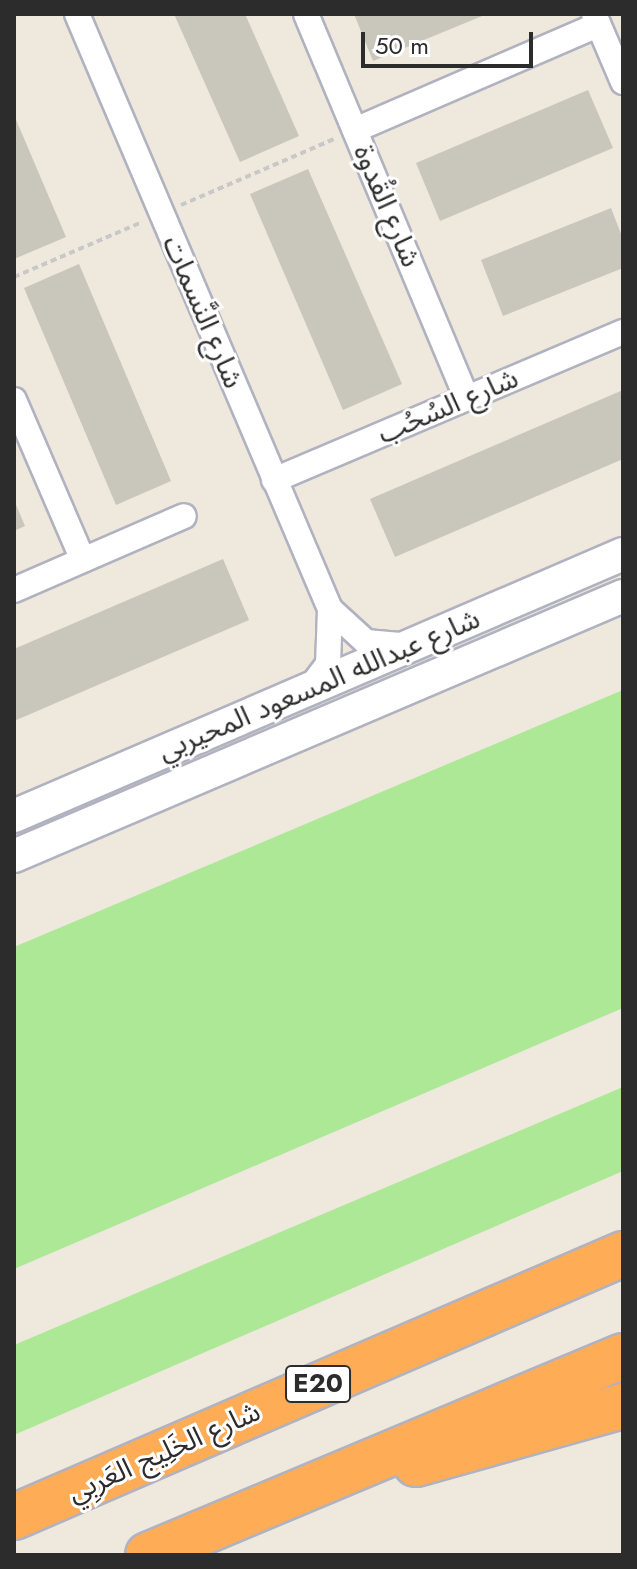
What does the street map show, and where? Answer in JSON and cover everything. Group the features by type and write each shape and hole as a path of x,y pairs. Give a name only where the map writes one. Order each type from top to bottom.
{"highway":[{"name":"شارع الخَلِيج العَربِي","path":"14,1517 623,1254"},
{"path":"148,1555 623,1356"},
{"path":"350,1471 454,1457 623,1406"},
{"path":"14,1485 131,1467"}],"street":[{"name":"شارع النَّسمات","path":"77,14 330,609 366,642 410,645"},
{"name":"شارع القُدوة","path":"306,14 467,398"},
{"path":"355,130 596,20 623,82"},
{"name":"شارع السُحُب","path":"274,480 623,332"},
{"path":"14,400 83,560"},
{"path":"14,590 184,516"},
{"name":"شارع عبدالله المسعود المحيربي","path":"14,816 623,554"},
{"name":"شارع عبدالله المسعود المحيربي","path":"14,856 623,596"},
{"name":"شارع النَّسمات","path":"305,692 328,664 330,609"}],"green space":[{"path":"623,690 623,1008 14,1269 14,947"},
{"path":"623,1087 623,1171 14,1435 14,1345"}],"building":[{"path":"174,14 245,14 299,136 240,162"},
{"path":"354,14 487,14 373,61"},
{"path":"588,90 613,148 440,221 416,163"},
{"path":"14,115 66,237 14,259"},
{"path":"308,169 402,384 343,410 250,194"},
{"path":"611,208 623,239 623,268 503,316 481,260"},
{"path":"79,264 171,481 116,505 24,288"},
{"path":"623,390 623,459 395,557 370,499"},
{"path":"14,500 25,526 14,531"},
{"path":"223,559 249,620 14,721 14,649"}]}
